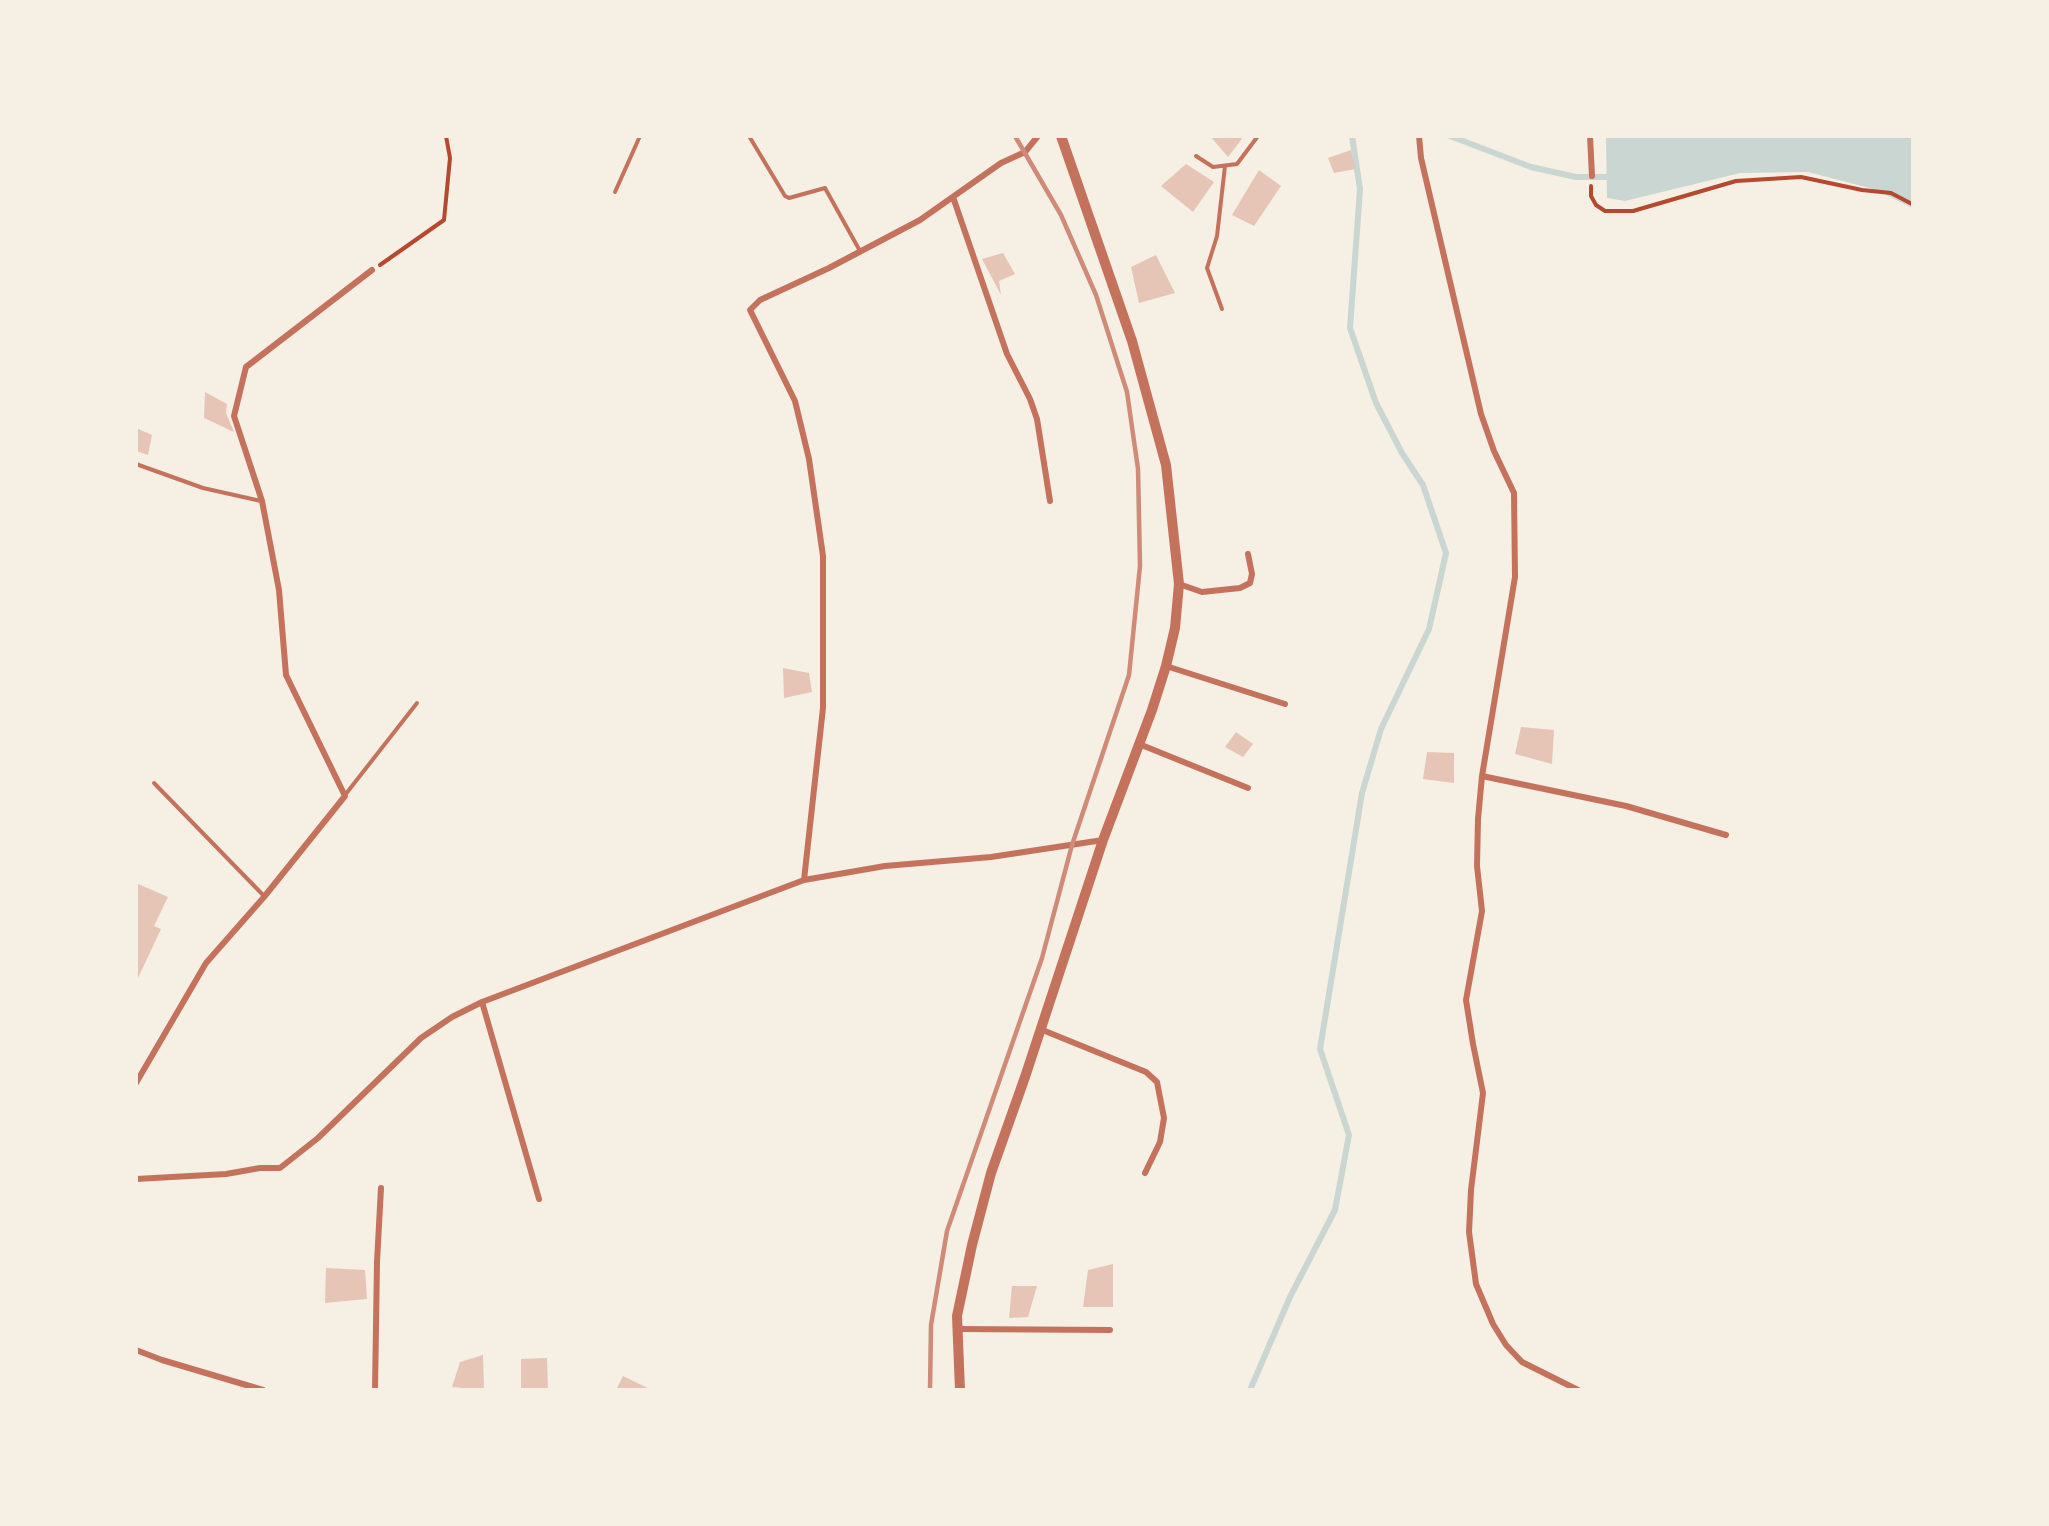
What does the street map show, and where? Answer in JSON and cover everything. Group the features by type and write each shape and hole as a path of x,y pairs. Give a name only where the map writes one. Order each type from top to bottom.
{"street":[{"path":"804,880 823,708 824,556 809,459 795,401 750,310 760,300 920,220 1001,163 1025,152 1038,136"},
{"path":"960,1389 957,1316 972,1245 991,1173 1103,840 1166,666 1175,628 1179,584 1166,465 1132,341 1061,136"},
{"path":"1419,136 1421,158 1481,414 1494,450 1514,493 1515,577 1482,776 1477,866 1482,911 1466,999 1483,1094 1469,1232 1476,1284 1493,1324 1506,1345 1522,1362 1578,1389"},
{"path":"1590,136 1592,176"},
{"path":"953,197 1007,354 1030,399 1036,419 1050,501"},
{"path":"136,1083 206,963 264,897 345,796 286,675 279,590 262,501 234,416 246,366 372,270"},
{"path":"1179,584 1202,592 1240,588 1250,583 1252,574 1248,554"},
{"path":"1166,666 1285,704"},
{"path":"1139,744 1248,788"},
{"path":"1482,776 1626,807 1726,835"},
{"path":"136,1179 226,1174 260,1168 280,1168 318,1138 421,1038 452,1017 482,1002 804,880 885,866 992,857 1103,840"},
{"path":"482,1002 539,1199"},
{"path":"1040,1029 1146,1072 1157,1082 1164,1118 1160,1142 1145,1173"},
{"path":"375,1389 381,1188"},
{"path":"958,1329 1110,1330"},
{"path":"136,1350 162,1360 263,1389"}],"lane":[{"path":"615,192 640,136"},
{"path":"749,136 784,196 789,198 825,188 860,252"},
{"path":"1196,156 1213,167 1237,164 1258,136"},
{"path":"1222,309 1207,268 1217,236 1225,166"},
{"path":"136,464 203,488 262,501"},
{"path":"345,796 417,704"},
{"path":"154,783 264,897"}],"path":[{"path":"372,270 444,219 450,158 446,136"},
{"path":"1592,176 1591,196 1596,205 1605,211 1633,211 1736,181 1801,177 1863,190 1891,193 1912,204"}],"shaded area":[{"path":"1606,137 1912,137 1912,208 1877,190 1808,172 1740,173 1625,201 1607,198"}],"building":[{"path":"1210,136 1244,136 1228,157"},
{"path":"1351,150 1355,169 1334,173 1328,158"},
{"path":"1186,164 1214,182 1193,212 1161,186"},
{"path":"1259,170 1281,186 1254,226 1232,215"},
{"path":"1003,253 1015,274 999,281 1001,295 982,259"},
{"path":"1156,255 1175,293 1139,303 1131,267"},
{"path":"205,392 227,404 226,413 234,432 204,418"},
{"path":"136,428 152,435 148,455 136,451"},
{"path":"783,668 809,673 812,692 784,698"},
{"path":"1521,727 1554,730 1552,764 1515,754"},
{"path":"1236,732 1253,744 1243,757 1225,747"},
{"path":"1427,752 1454,753 1454,783 1423,779"},
{"path":"136,883 168,897 154,926 161,929 138,978 136,977"},
{"path":"1113,1264 1113,1307 1083,1307 1088,1270"},
{"path":"326,1268 365,1270 367,1299 325,1303"},
{"path":"1012,1286 1037,1286 1028,1317 1009,1318"},
{"path":"483,1355 484,1390 452,1387 460,1362"},
{"path":"547,1358 548,1390 521,1390 521,1359"},
{"path":"623,1376 652,1390 616,1390"}],"waterway":[{"path":"1250,1390 1290,1297 1335,1210 1349,1135 1320,1049 1362,793 1381,729 1429,629 1446,553 1423,485 1402,453 1376,403 1350,328 1360,189 1352,136"},
{"path":"1450,136 1531,167 1576,177 1613,177"}],"railway":[{"path":"930,1390 931,1325 947,1231 1042,958 1072,845 1129,675 1140,566 1138,469 1127,392 1096,295 1061,215 1015,136"}]}
